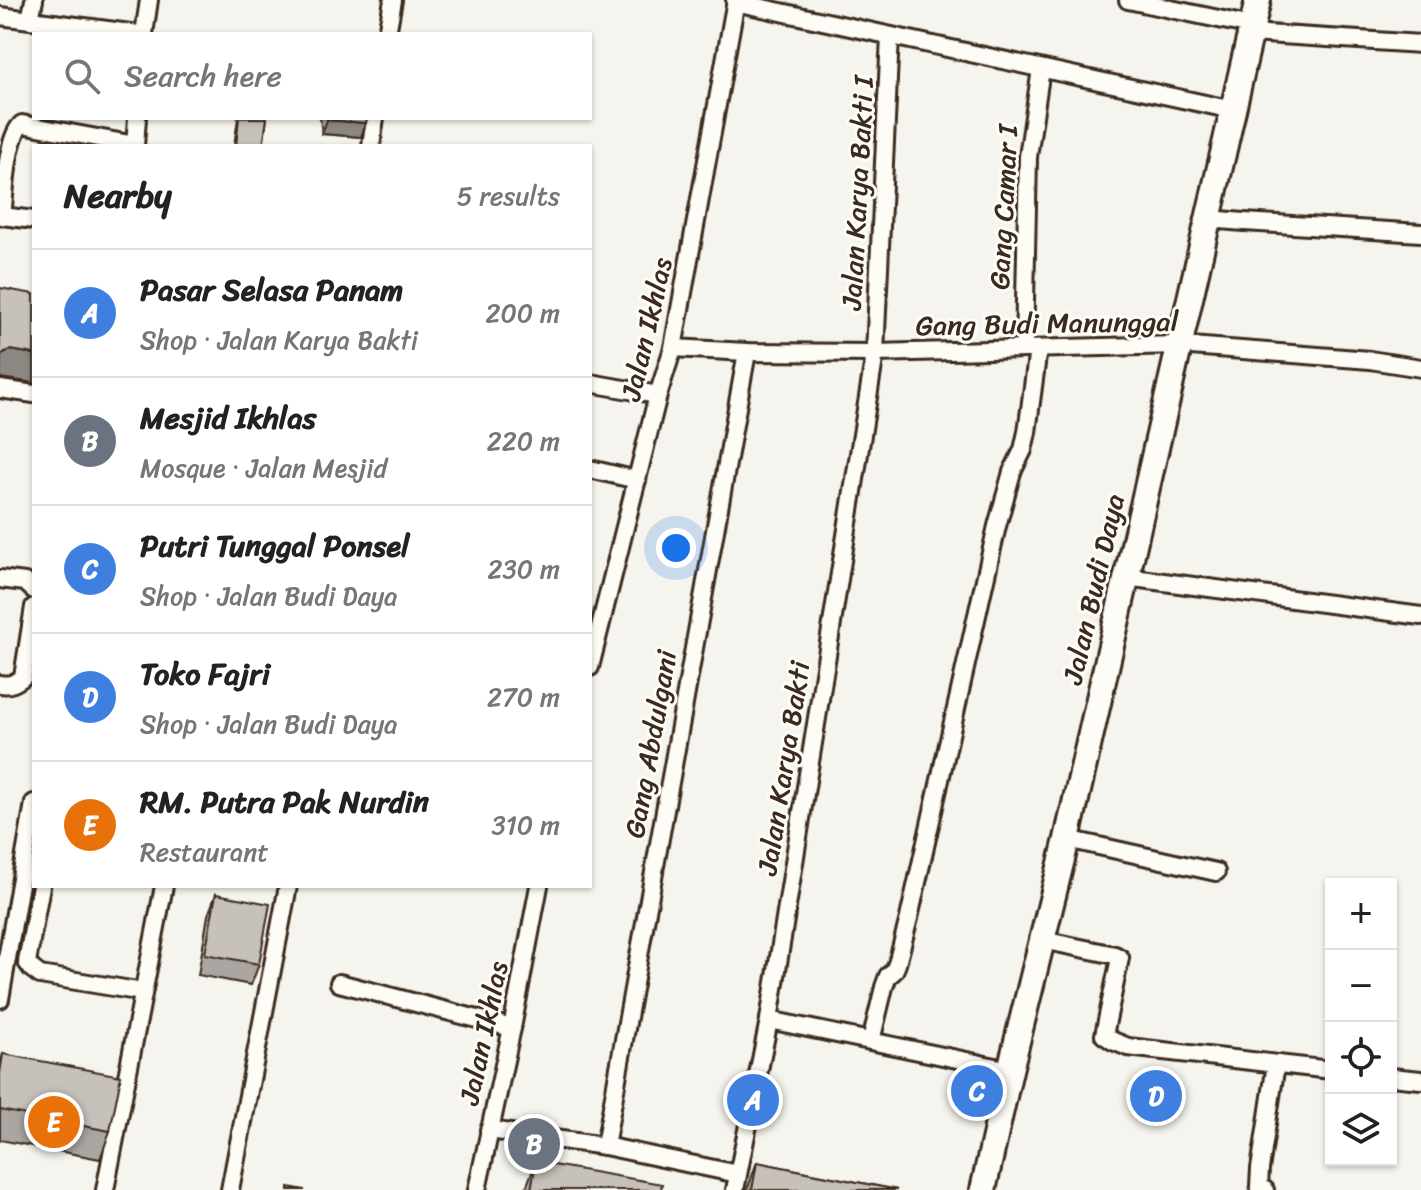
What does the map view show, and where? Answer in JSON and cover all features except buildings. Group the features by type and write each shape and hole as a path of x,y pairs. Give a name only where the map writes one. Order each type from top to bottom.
{"street":[{"path":"30,20 34,0"},
{"path":"144,32 149,0"},
{"path":"387,32 393,0"},
{"path":"1128,0 1251,30 1421,44"},
{"name":"Jalan Budi Daya","path":"983,1190 1067,839 1258,0"},
{"path":"736,1 1233,110"},
{"name":"Jalan Ikhlas","path":"592,655 658,395 673,348 736,1"},
{"path":"0,16 123,32"},
{"name":"Jalan Karya Bakti I","path":"875,353 890,36"},
{"name":"Gang Camar I","path":"871,1041 884,987 897,964 909,918 997,526 1027,432 1031,349 1028,157 1041,69"},
{"path":"135,144 137,120"},
{"path":"371,144 375,120"},
{"path":"32,220 1,220 11,143 16,129 22,124 125,144"},
{"path":"1208,219 1421,233"},
{"name":"Gang Budi Manunggal","path":"673,348 875,353 1178,345 1370,360 1421,368"},
{"name":"Gang Abdulgani","path":"605,1146 747,352"},
{"name":"Jalan Karya Bakti","path":"737,1182 769,1020 875,353"},
{"path":"592,383 658,395"},
{"path":"0,389 32,394"},
{"path":"592,469 637,480"},
{"path":"1126,577 1421,616"},
{"path":"0,579 25,582 32,588"},
{"path":"0,684 15,683 23,677 32,620"},
{"path":"0,999 32,815"},
{"path":"1067,839 1216,872"},
{"path":"41,888 27,962 32,969 40,975 143,992"},
{"path":"105,1190 164,888"},
{"path":"230,1190 288,888"},
{"name":"Jalan Ikhlas","path":"477,1190 539,888"},
{"path":"1042,940 1120,958 1104,1035 1113,1041 1128,1047 1325,1069"},
{"path":"339,983 512,1028"},
{"path":"769,1020 1010,1070"},
{"path":"1265,1190 1259,1186 1260,1169 1276,1064"},
{"path":"1397,1078 1421,1080"},
{"path":"489,1130 605,1146 737,1182"}],"place":[{"name":"Putri Tunggal Ponsel","path":"977,1091"},
{"name":"Toko Fajri","path":"1156,1096"},
{"name":"Pasar Selasa Panam","path":"753,1100"},
{"name":"RM. Putra Pak Nurdin","path":"54,1122"},
{"name":"Mesjid Ikhlas","path":"534,1144"}]}
